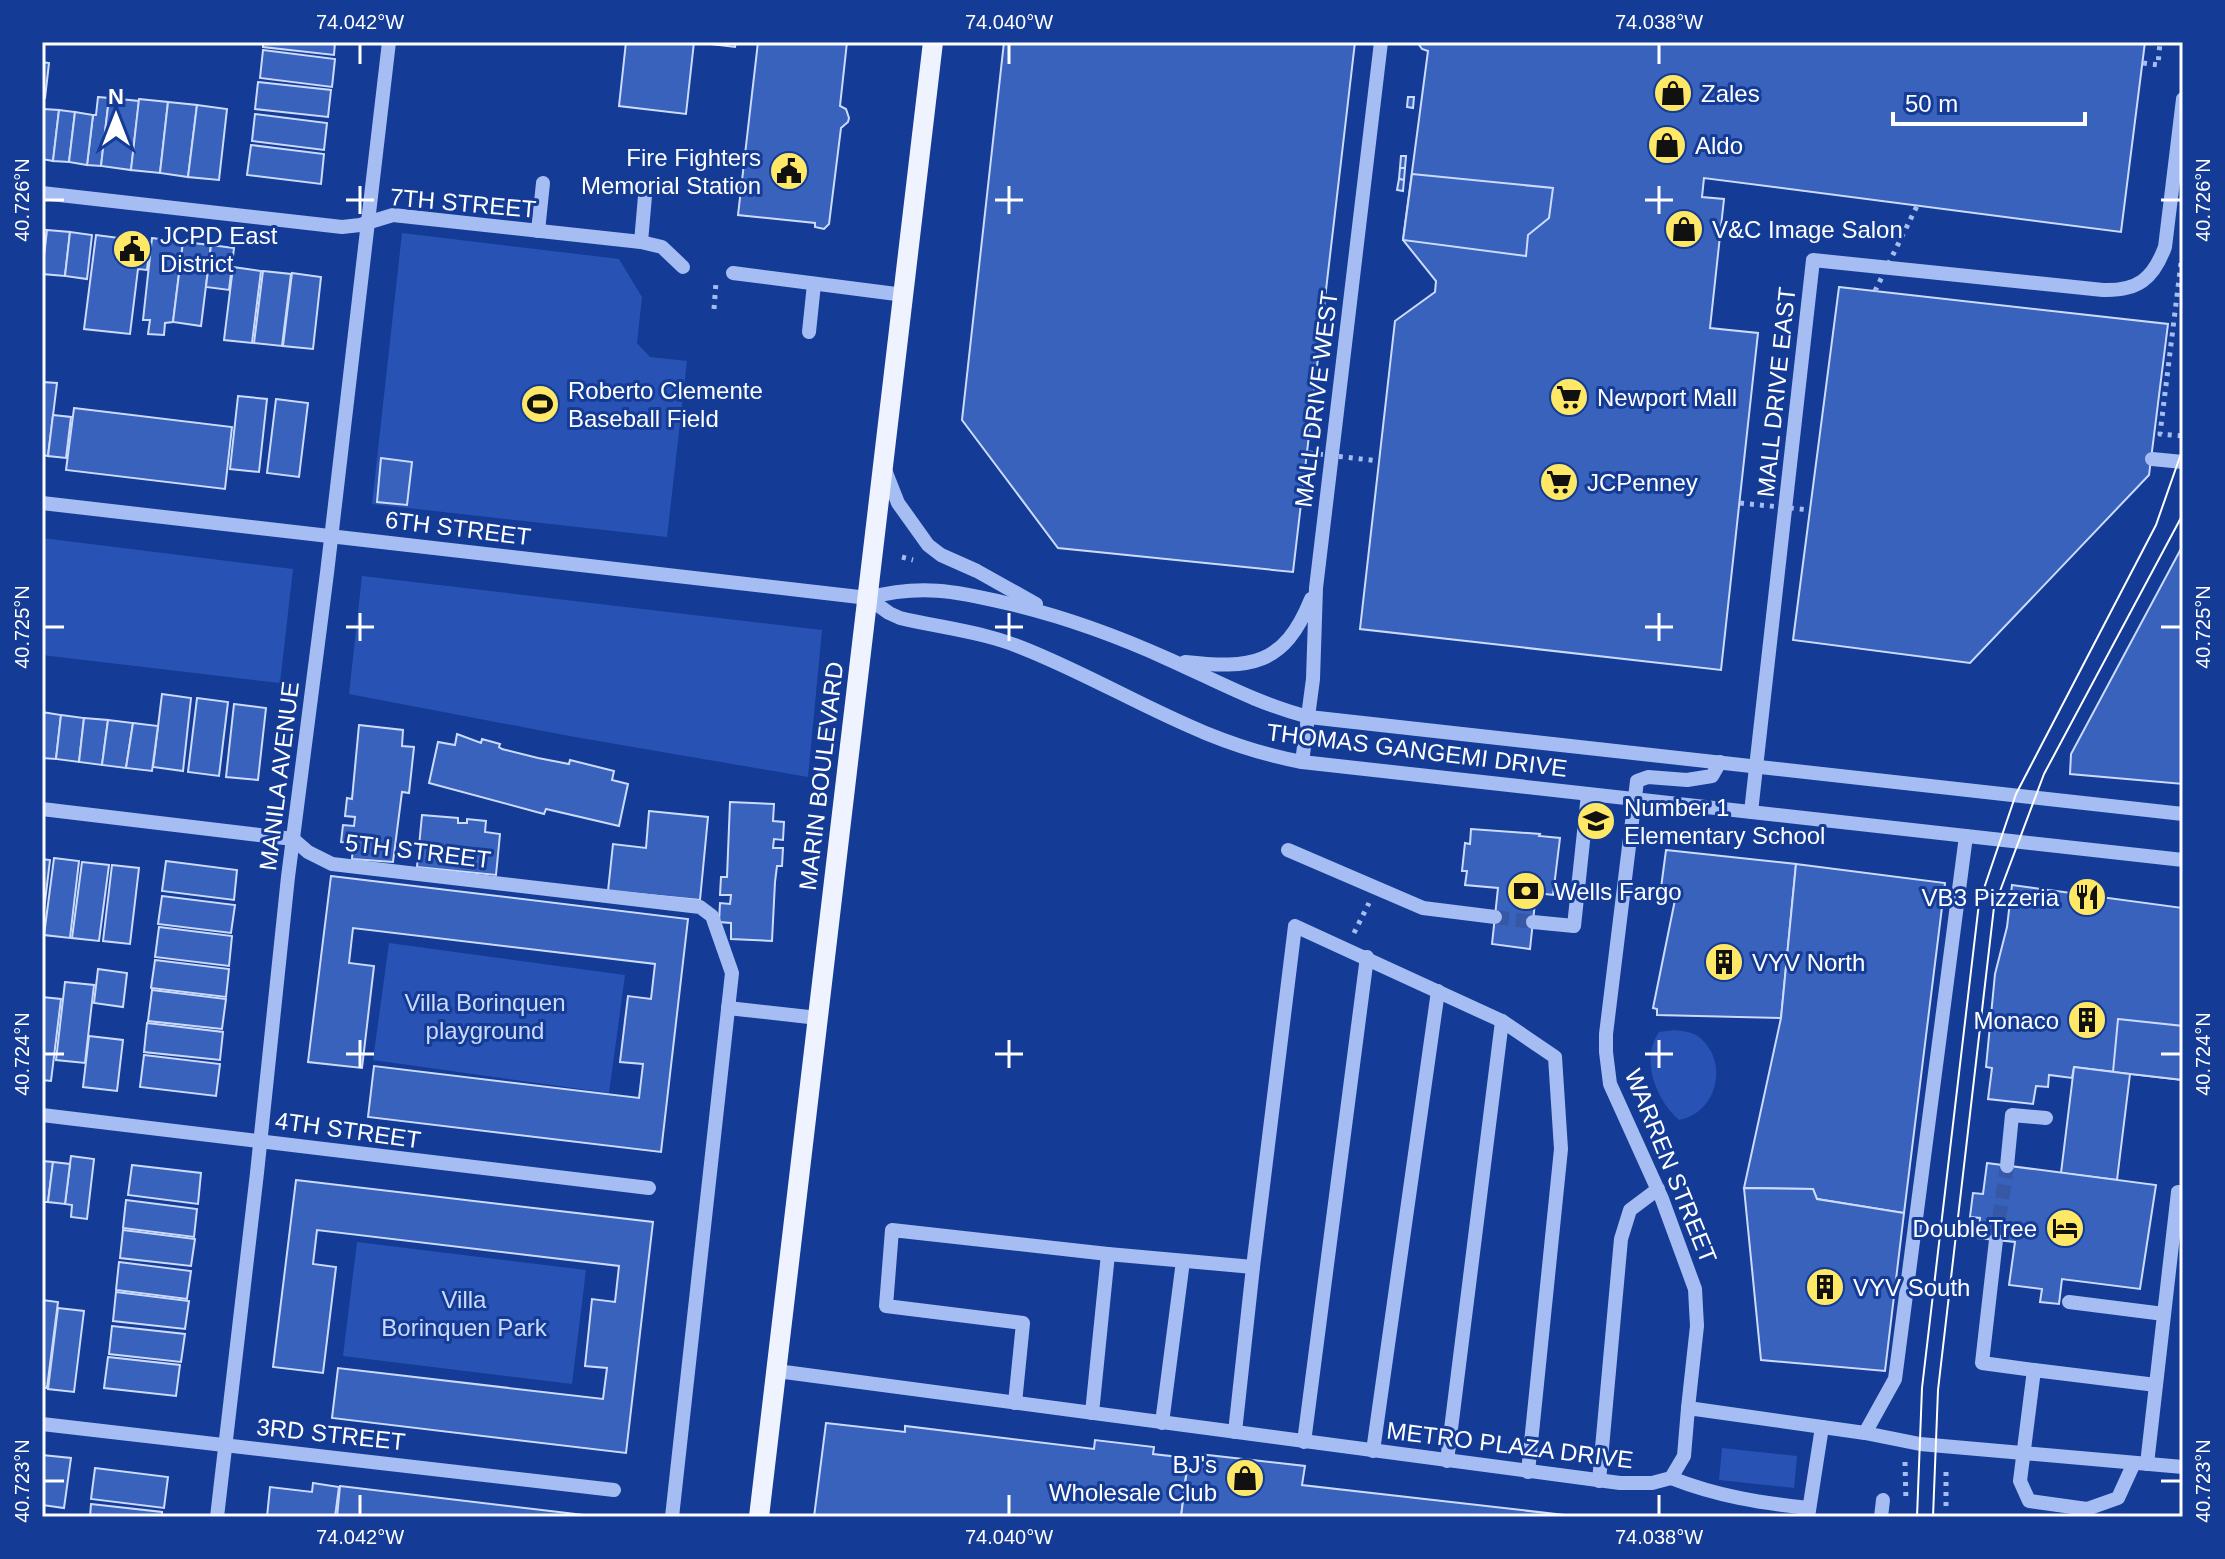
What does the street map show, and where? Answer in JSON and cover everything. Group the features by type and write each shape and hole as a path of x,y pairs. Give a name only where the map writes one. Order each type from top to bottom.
{"main road":[{"name":"MARIN BOULEVARD","path":"759,1517 933,42"}],"street":[{"name":"MANILA AVENUE","path":"217,1517 293,839 389,42"},
{"name":"MALL DRIVE WEST","path":"1302,762 1309,717 1316,588 1381,42"},
{"name":"MALL DRIVE EAST","path":"1751,812 1813,260 2103,290 2143,283 2159,263 2165,247 2183,99"},
{"path":"538,231 543,183"},
{"name":"7TH STREET","path":"42,193 342,227 393,215 641,242 662,247 683,267"},
{"path":"641,242 645,196"},
{"path":"725,273 904,295"},
{"path":"809,332 814,284"},
{"path":"2152,459 2183,462"},
{"path":"883,465 898,503 928,545 948,559 977,571 1050,613"},
{"name":"6TH STREET","path":"42,503 868,598"},
{"path":"1165,657 1232,666 1259,660 1292,637 1316,588"},
{"name":"THOMAS GANGEMI DRIVE","path":"868,598 908,589 939,589 1050,613 1165,657 1240,695 1309,717 2183,814"},
{"name":"THOMAS GANGEMI DRIVE","path":"868,598 900,618 975,633 1021,647 1222,742 1266,756 2183,860"},
{"path":"1634,798 1637,781 1648,777 1687,780 1712,776 1720,762"},
{"path":"1533,922 1574,926 1588,794"},
{"name":"WARREN STREET","path":"1634,798 1606,1052 1610,1084 1658,1189 1695,1289 1697,1326 1688,1408"},
{"name":"5TH STREET","path":"42,809 293,839 308,852 332,864 700,907 712,916 732,973 728,1008"},
{"path":"1865,1433 1895,1379 1966,836"},
{"path":"1288,850 1423,908 1495,917"},
{"path":"1235,1432 1295,926 1502,1021 1555,1057 1561,1149 1528,1472"},
{"path":"1304,1442 1367,957"},
{"path":"1373,1451 1438,991"},
{"path":"672,1517 728,1008 818,1018"},
{"path":"1447,1461 1502,1021"},
{"name":"4TH STREET","path":"42,1115 649,1188"},
{"path":"2007,1166 2012,1115 2046,1118"},
{"path":"1599,1481 1621,1239 1630,1210 1658,1189"},
{"path":"2034,1370 2020,1481 2029,1501 2087,1509 2118,1498 2141,1464 2156,1385 2178,1192"},
{"path":"1015,1403 1023,1323 886,1306 892,1230 1253,1267"},
{"path":"1996,1240 1982,1363 2156,1385"},
{"path":"1092,1413 1108,1254"},
{"path":"1162,1423 1183,1261"},
{"path":"2069,1302 2164,1314"},
{"name":"METRO PLAZA DRIVE","path":"777,1371 1599,1481 1652,1483 1671,1478"},
{"path":"1822,1427 1808,1512 1708,1492 1671,1478 1684,1456 1688,1408 1865,1433 1920,1444 2183,1467"},
{"name":"3RD STREET","path":"42,1424 614,1490"},
{"path":"1881,1517 1883,1500"}],"path":[{"path":"2143,63 2158,65 2160,42"},
{"path":"1875,291 1917,206"},
{"path":"2183,250 2160,434 2183,436"},
{"path":"714,309 725,273"},
{"path":"1309,453 1379,461"},
{"path":"1740,503 1810,510"},
{"path":"902,557 913,560"},
{"path":"1346,949 1376,888"},
{"path":"1905,1462 1906,1502"},
{"path":"1946,1467 1946,1506"}],"green space":[{"name":"Roberto Clemente Baseball Field","path":"402,233 619,259 642,297 637,343 650,357 687,361 667,537 372,504"},
{"path":"42,538 293,569 280,683 42,655"},
{"path":"362,576 822,630 808,777 349,694"},
{"name":"Villa Borinquen playground","path":"389,943 625,975 609,1093 373,1060"},
{"path":"1674,1030 1691,1033 1709,1047 1716,1072 1715,1085 1703,1108 1679,1120 1664,1102 1653,1079 1651,1066 1653,1043 1659,1032"},
{"name":"Villa Borinquen Park","path":"357,1242 586,1270 572,1384 343,1356"},
{"path":"1722,1448 1797,1456 1794,1488 1719,1480"}],"building":[{"path":"263,42 335,42 334,55 263,47"},
{"path":"626,42 694,42 686,114 619,106"},
{"path":"694,42 736,42 735,47"},
{"name":"Fire Fighters Memorial Station","path":"758,42 847,42 840,106 846,109 849,118 841,128 829,224 824,229 815,227 815,223 738,215"},
{"path":"1004,42 1355,42 1293,572 1058,548 962,420"},
{"name":"Newport Mall","path":"1417,42 2145,42 2121,232 1704,178 1702,197 1724,199 1710,328 1758,333 1721,670 1360,629 1395,321 1435,292 1436,281 1403,240 1428,51"},
{"path":"263,50 335,59 332,87 260,78"},
{"path":"42,62 49,63 45,98 42,98"},
{"path":"258,82 331,90 328,117 255,109"},
{"path":"98,97 109,98 101,166 87,165"},
{"path":"1408,97 1414,97 1413,108 1407,107"},
{"path":"109,98 139,101 131,170 101,166"},
{"path":"139,99 168,102 160,173 131,170"},
{"path":"168,102 197,105 188,177 160,173"},
{"path":"197,105 227,109 219,180 188,177"},
{"path":"43,109 59,110 53,161 42,159"},
{"path":"59,110 75,112 69,162 53,161"},
{"path":"75,112 93,115 87,165 69,162"},
{"path":"255,114 327,123 324,150 252,141"},
{"path":"251,145 324,154 321,184 247,175"},
{"path":"1401,156 1406,156 1405,168 1400,168"},
{"path":"1400,168 1405,168 1404,180 1399,179"},
{"path":"1412,174 1553,188 1549,218 1528,235 1526,256 1403,240"},
{"path":"1399,179 1404,180 1403,191 1397,190"},
{"path":"42,229 47,230 42,271"},
{"path":"47,230 70,232 65,276 42,274"},
{"path":"70,232 92,235 87,279 65,276"},
{"path":"96,235 150,242 147,270 138,269 130,334 84,329"},
{"path":"152,238 183,242 173,322 165,323 164,335 148,334 150,320 143,320"},
{"path":"183,242 211,245 201,326 173,322"},
{"path":"211,245 234,248 229,290 206,287"},
{"path":"233,267 261,271 252,343 224,340"},
{"path":"263,271 291,274 282,346 254,343"},
{"path":"292,273 321,277 313,349 283,346"},
{"path":"1839,287 2168,324 2149,475 1970,663 1793,640"},
{"path":"42,382 57,383 48,456 42,455"},
{"path":"238,396 267,399 259,472 230,469"},
{"path":"276,399 308,403 299,477 267,473"},
{"path":"74,408 232,427 225,489 66,470"},
{"path":"53,415 71,417 66,458 48,456"},
{"path":"381,458 412,462 407,505 377,502"},
{"path":"2183,545 2183,784 2070,774 2071,754"},
{"path":"162,694 191,698 183,771 153,767"},
{"path":"197,698 228,702 219,776 188,772"},
{"path":"234,704 266,708 258,780 226,777"},
{"path":"42,712 61,715 56,759 42,758"},
{"path":"61,715 84,718 79,762 56,759"},
{"path":"84,718 108,720 102,765 79,762"},
{"path":"108,720 133,723 126,768 102,765"},
{"path":"133,723 158,726 152,771 126,768"},
{"path":"359,725 403,730 402,746 414,747 409,793 402,792 393,862 352,859 353,843 341,842 343,825 354,826 355,817 345,816 347,798 352,799"},
{"path":"457,734 481,743 482,739 500,744 502,749 538,758 569,764 570,760 614,771 612,780 628,784 619,826 546,809 544,814 429,783 438,742 455,745"},
{"path":"730,802 774,804 773,821 784,822 783,840 774,839 773,848 783,848 782,866 777,866 775,882 772,941 731,939 731,923 719,922 720,903 730,904 731,895 720,895 721,877 727,877"},
{"path":"649,811 708,817 700,900 608,891 613,844 646,848"},
{"path":"422,815 458,818 458,823 467,823 467,819 486,821 485,832 500,834 496,875 417,867"},
{"name":"Wells Fargo","path":"1471,829 1560,838 1553,895 1536,893 1530,949 1492,944 1498,888 1465,885 1467,871 1462,871 1465,843 1470,844"},
{"name":"VYV North","path":"1666,850 1796,864 1781,1018 1657,1015 1657,1009 1653,1008 1677,890 1661,888"},
{"path":"54,858 79,861 70,938 44,935"},
{"path":"42,859 50,860 42,927"},
{"path":"166,861 237,870 234,900 162,891"},
{"path":"82,862 109,865 99,941 72,938"},
{"path":"1796,864 1945,883 1904,1213 1817,1199 1813,1189 1744,1188 1781,1018"},
{"path":"112,865 139,868 130,944 103,941"},
{"path":"331,876 688,919 661,1152 368,1117 374,1066 639,1098 643,1064 620,1062 628,996 651,999 655,964 353,928 349,963 374,966 362,1068 308,1062"},
{"name":"Monaco","path":"2012,885 2183,908 2183,1080 2074,1067 2072,1078 2049,1075 2048,1087 2036,1086 2033,1104 1988,1099 1992,1068 1986,1067 1995,974 2007,927"},
{"path":"162,896 235,905 231,933 158,924"},
{"path":"159,927 232,936 229,966 155,957"},
{"path":"155,960 229,969 226,997 151,988"},
{"path":"98,969 127,973 123,1007 94,1003"},
{"path":"65,982 94,985 85,1063 56,1060"},
{"path":"152,990 226,999 222,1029 148,1021"},
{"path":"42,997 61,999 51,1081 42,1080"},
{"path":"2118,1019 2183,1026 2183,1080 2113,1072"},
{"path":"147,1023 223,1032 220,1060 144,1052"},
{"path":"89,1036 123,1040 117,1091 83,1087"},
{"path":"144,1055 220,1064 216,1096 140,1087"},
{"path":"2074,1067 2130,1074 2117,1180 2061,1173"},
{"path":"71,1156 94,1159 87,1219 71,1217 72,1205 65,1204"},
{"path":"42,1161 53,1162 48,1202 42,1202"},
{"path":"53,1162 70,1164 65,1204 48,1202"},
{"name":"DoubleTree","path":"1987,1163 2156,1185 2140,1289 2062,1279 2059,1304 2040,1302 2042,1289 2009,1285 2015,1242 1978,1238 1980,1218 1970,1217 1973,1193 1983,1194"},
{"path":"132,1165 201,1173 198,1204 128,1195"},
{"path":"296,1180 653,1222 626,1453 332,1418 338,1368 603,1399 607,1368 585,1366 592,1299 615,1302 619,1266 317,1230 313,1264 336,1267 323,1373 273,1367"},
{"name":"VYV South","path":"1744,1188 1813,1189 1817,1199 1904,1213 1885,1371 1761,1360"},
{"path":"126,1200 197,1209 194,1237 123,1228"},
{"path":"123,1230 195,1239 191,1266 120,1258"},
{"path":"119,1262 191,1271 187,1299 116,1290"},
{"path":"116,1292 189,1301 185,1329 113,1321"},
{"path":"42,1300 58,1302 47,1388 42,1387"},
{"path":"58,1308 84,1311 74,1392 48,1389"},
{"path":"112,1326 185,1334 181,1362 109,1354"},
{"path":"108,1357 180,1365 176,1396 104,1388"},
{"path":"826,1423 905,1432 905,1426 1094,1449 1095,1440 1154,1447 1153,1454 1188,1458 1181,1517 814,1517"},
{"name":"BJ's Wholesale Club","path":"1199,1454 1305,1466 1302,1485 1582,1517 1181,1517 1187,1469 1197,1470"},
{"path":"42,1455 71,1458 64,1508 42,1505"},
{"path":"95,1468 168,1477 164,1508 91,1499"},
{"path":"313,1483 339,1487 335,1517 267,1517 270,1487 312,1492"},
{"path":"340,1486 601,1517 337,1517"},
{"path":"91,1504 162,1512 162,1517 90,1517"}],"tunnel":[{"path":"1495,917 1533,922"},
{"path":"1996,1240 2007,1166"}],"tram line":[{"path":"1917,1517 1922,1388 1979,903 2016,794 2156,525 2183,448"},
{"path":"1933,1517 1938,1390 1994,907 2044,774 2183,514"}],"place":[{"name":"Zales","path":"1673,93"},
{"name":"Aldo","path":"1667,145"},
{"name":"Fire Fighters Memorial Station","path":"789,171"},
{"name":"V&C Image Salon","path":"1684,229"},
{"name":"JCPD East District","path":"132,249"},
{"name":"Newport Mall","path":"1569,397"},
{"name":"Roberto Clemente Baseball Field","path":"540,404"},
{"name":"JCPenney","path":"1559,482"},
{"name":"Number 1 Elementary School","path":"1596,821"},
{"name":"Wells Fargo","path":"1526,891"},
{"name":"VB3 Pizzeria","path":"2087,897"},
{"name":"VYV North","path":"1724,962"},
{"name":"Monaco","path":"2087,1020"},
{"name":"DoubleTree","path":"2065,1228"},
{"name":"VYV South","path":"1825,1287"},
{"name":"BJ's Wholesale Club","path":"1245,1478"}]}
